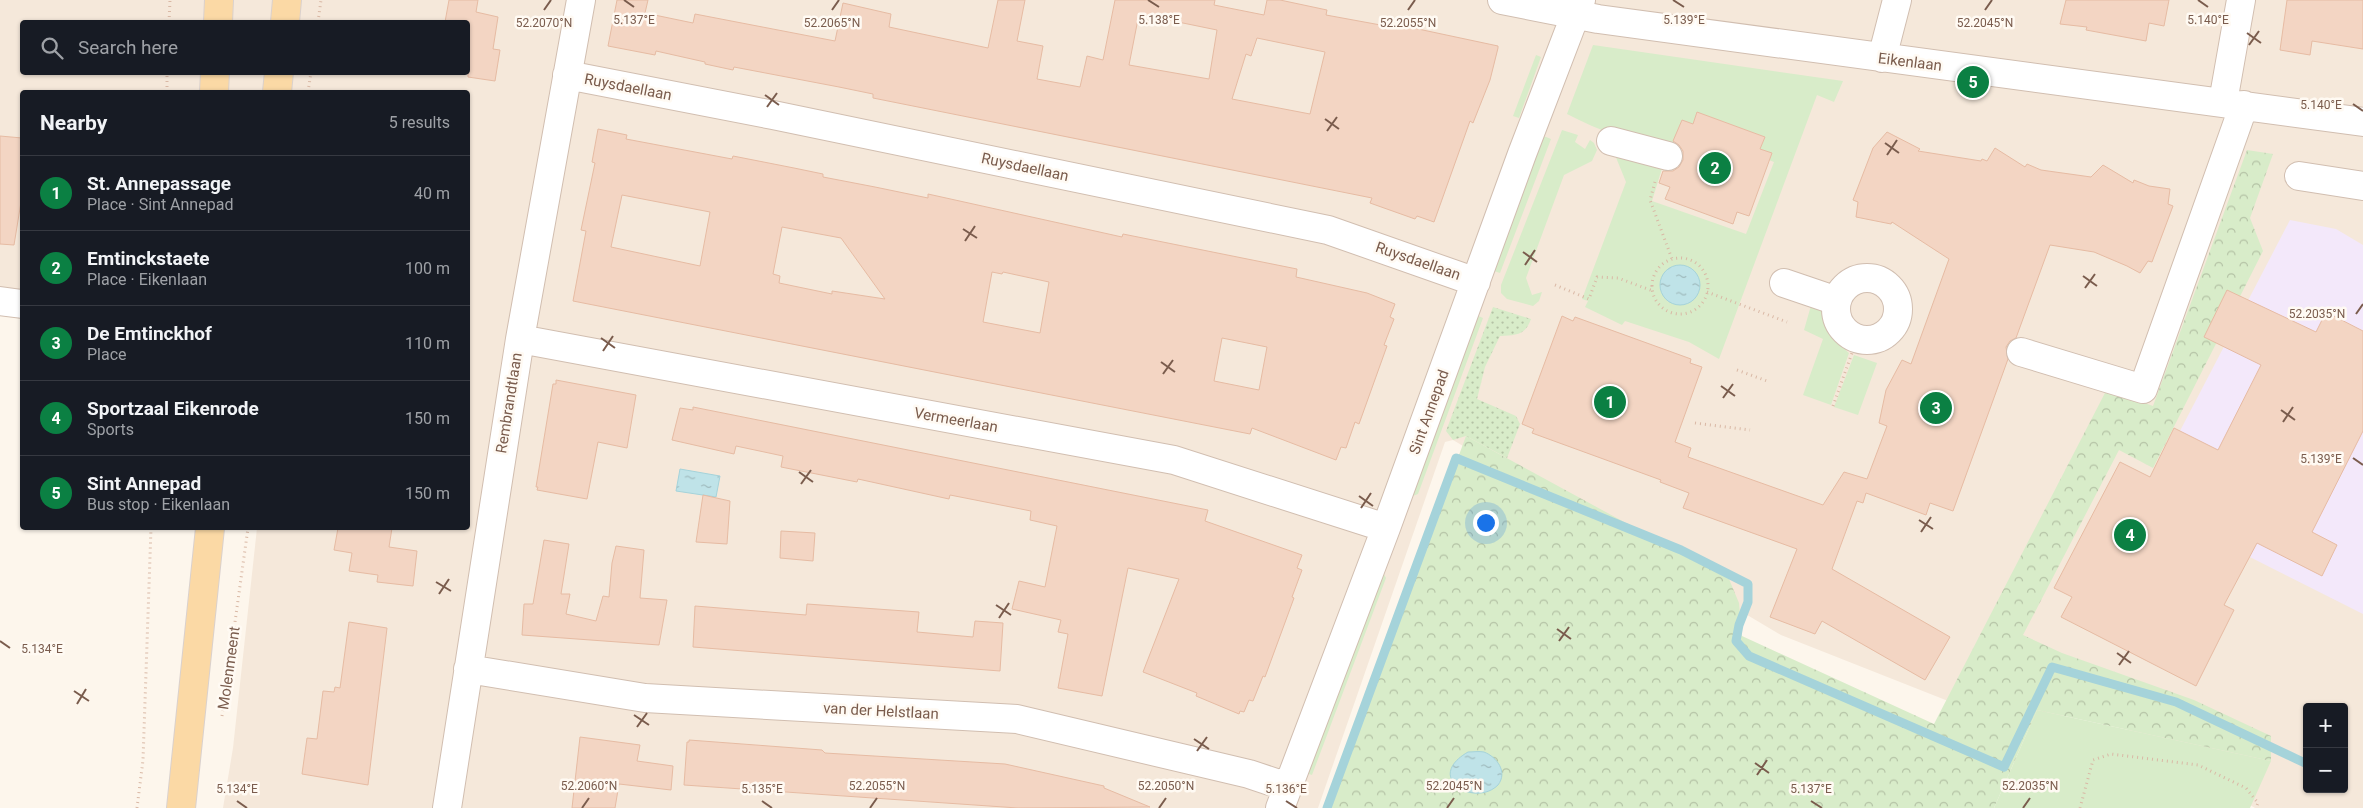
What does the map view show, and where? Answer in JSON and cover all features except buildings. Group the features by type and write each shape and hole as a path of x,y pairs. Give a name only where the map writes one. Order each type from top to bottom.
{"main road":[{"path":"218,20 219,0"},
{"path":"285,20 287,0"},
{"path":"214,90 215,75"},
{"path":"277,90 279,75"},
{"name":"Molenmeent","path":"182,808 210,530"}],"street":[{"name":"Rembrandtlaan","path":"447,808 520,339 581,0"},
{"name":"Eikenlaan","path":"1502,0 1579,8 1882,58 2363,122"},
{"path":"1882,58 1896,0"},
{"path":"2021,352 2143,388 2233,104 2241,0"},
{"name":"Sint Annepad","path":"1284,798 1386,528 1522,154 1579,8"},
{"name":"Ruysdaellaan","path":"568,75 773,115 1328,230 1476,282"},
{"path":"1612,141 1666,155"},
{"path":"2299,176 2363,186"},
{"path":"1868,278 1883,283 1894,293 1898,303 1899,314 1895,324 1889,332 1880,338 1871,341 1856,339 1843,330 1838,321 1837,301 1848,284 1868,278"},
{"path":"1784,283 1837,301"},
{"path":"0,301 20,304"},
{"name":"Vermeerlaan","path":"520,339 1174,460 1386,528"},
{"name":"van der Helstlaan","path":"468,669 645,698 1017,719 1249,774 1284,798"}],"path":[{"path":"169,20 170,0"},
{"path":"318,20 321,0"},
{"path":"166,90 167,75"},
{"path":"308,90 311,75"},
{"path":"1666,155 1650,200 1672,259"},
{"path":"1681,258 1697,264 1707,278 1707,292 1701,304 1695,310 1676,313 1660,305 1653,292 1653,279 1657,270 1672,259 1681,258"},
{"path":"1555,285 1590,299 1597,277 1618,278 1653,292"},
{"path":"1707,292 1787,322"},
{"path":"1833,406 1856,339"},
{"path":"1737,370 1767,381"},
{"path":"1695,423 1750,430"},
{"path":"137,808 143,760 150,530"},
{"name":"Molenmeent","path":"221,720 248,530"},
{"path":"2080,808 2093,760 2111,754 2198,765 2246,788 2258,803 2256,808"}],"shaded area":[{"path":"0,0 2363,0 2363,808 2255,808 2091,707 2019,729 1781,635 1453,440 1445,442 1318,808 223,808 233,748 257,530 470,530 470,90 20,90 20,311 0,306"},
{"path":"2290,220 2336,229 2363,245 2363,614 2228,546 2157,475"}],"green space":[{"path":"1593,45 1843,81 1834,102 1817,95 1719,359 1689,342 1625,321 1622,325 1585,307 1588,301 1582,299 1626,182 1615,155 1663,165 1652,201 1746,234 1774,162 1769,160 1771,153 1760,149 1765,137 1697,112 1693,124 1682,120 1669,152 1616,136 1567,114"},
{"path":"1536,55 1541,57 1519,118 1513,116"},
{"path":"1562,130 1578,135 1575,142 1585,149 1590,140 1594,143 1597,150 1592,161 1564,175 1526,278 1532,295 1542,292 1539,301 1533,306 1507,299 1501,293 1501,285"},
{"path":"1541,135 1551,139 1500,273 1491,270"},
{"path":"2247,150 2273,154 2250,218 2263,251 2153,468 2119,450 2023,635 2062,653 2194,700 2271,736 2271,761 2037,710 1994,808 1329,808 1466,436 1729,579 1739,603 1742,636 1934,724 2107,389 2153,406"},
{"path":"1812,302 1829,309 1829,324 1832,334 1849,353 1831,405 1803,395 1823,339 1804,330"},
{"path":"1493,307 1531,319 1523,332 1515,335 1500,336 1485,367 1477,399 1516,416 1520,424 1507,458 1466,436 1453,440 1446,431"},
{"path":"1474,314 1483,318 1418,494 1405,499"},
{"path":"1854,355 1877,363 1858,415 1834,407"},
{"path":"1380,567 1386,578 1312,775 1303,772"},
{"path":"2037,710 2271,761 2250,808 1994,808"}],"water":[{"path":"1684,265 1691,268 1697,274 1700,285 1699,293 1691,302 1684,305 1676,305 1669,302 1661,293 1660,281 1663,274 1672,266"},
{"path":"680,469 720,476 716,497 676,491"},
{"path":"1468,752 1484,752 1497,761 1502,775 1498,785 1488,791 1477,793 1467,792 1458,787 1452,780 1450,771 1455,762"}],"waterway":[{"path":"1327,808 1456,458 1681,550 1748,584 1748,602 1739,625 1736,641 1749,656 2004,767 2052,667 2176,702 2303,762"}],"place":[{"name":"Sint Annepad","path":"1973,82"},
{"name":"Emtinckstaete","path":"1715,168"},
{"name":"St. Annepassage","path":"1610,402"},
{"name":"De Emtinckhof","path":"1936,408"},
{"name":"Sportzaal Eikenrode","path":"2130,535"}]}
